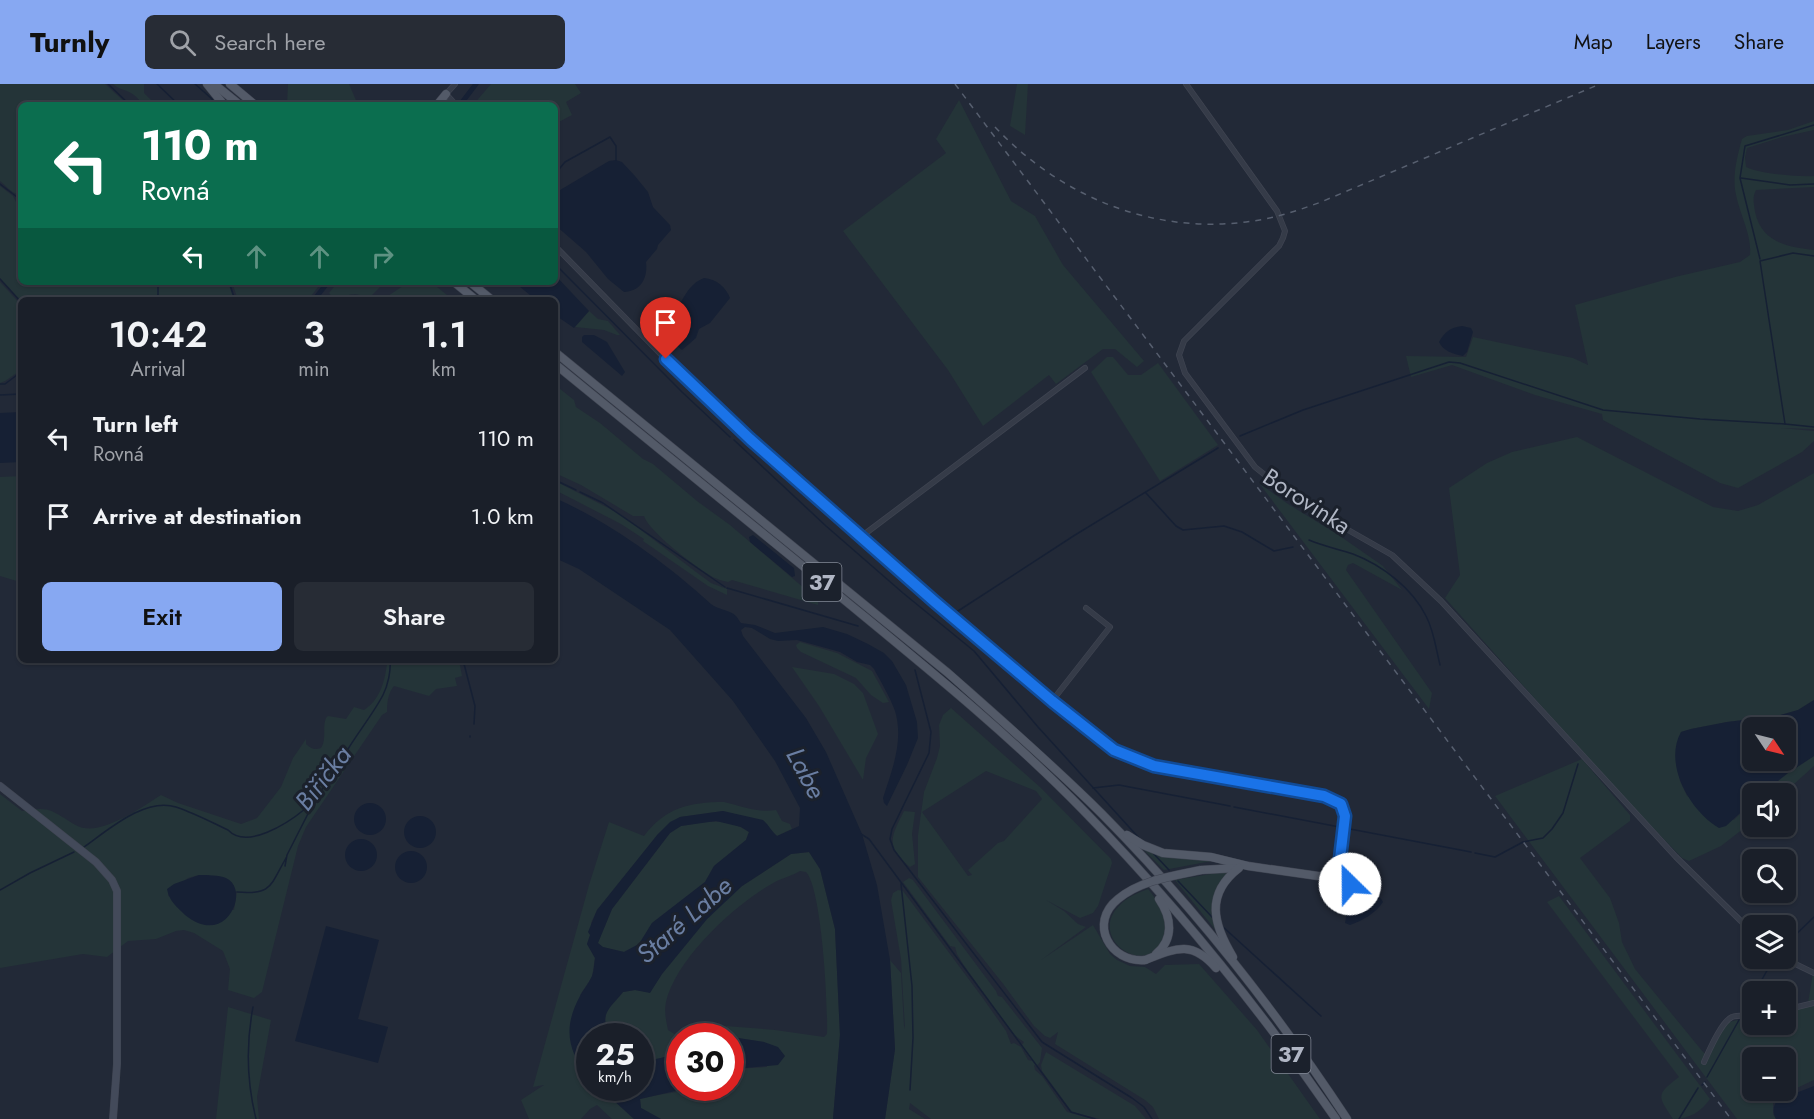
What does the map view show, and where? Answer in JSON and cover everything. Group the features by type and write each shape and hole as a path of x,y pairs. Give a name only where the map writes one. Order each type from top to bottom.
{"main road":[{"path":"207,84 222,102"},
{"path":"214,84 236,102"},
{"path":"230,84 251,102"},
{"path":"439,102 446,94"},
{"path":"458,285 472,297"},
{"path":"474,285 489,297"},
{"path":"481,285 490,297"},
{"name":"37","path":"558,354 948,673 1103,815 1188,908 1248,982 1300,1050 1347,1119"},
{"name":"37","path":"558,366 895,642 1027,757 1082,809 1180,915 1292,1055 1336,1119"},
{"path":"1103,815 1130,838 1152,849 1171,854 1211,857 1248,866 1325,877"},
{"path":"1242,991 1207,958 1196,951 1175,949 1149,959 1126,958 1120,955 1111,946 1105,934 1104,922 1109,909 1120,897 1136,888 1167,877 1201,870 1248,866"},
{"path":"1239,868 1227,879 1219,892 1215,908 1223,939 1248,982"},
{"path":"1141,873 1163,904 1170,922 1168,939 1163,948 1149,959"}],"street":[{"path":"453,102 446,94 455,84"},
{"name":"Borovinka","path":"1186,84 1269,199 1285,231 1279,246 1184,341 1180,350 1180,359 1185,373 1245,455 1261,472 1313,510 1392,555 1442,601 1676,857 1742,922"},
{"path":"558,249 681,375 750,439 935,602 1114,750 1154,766 1329,798 1337,802 1342,807 1345,816 1339,867"},
{"path":"862,536 1085,368"},
{"path":"1052,701 1110,627 1086,608"},
{"path":"0,786 96,862 108,875 117,891 117,1064 113,1119"},
{"path":"1339,867 1346,870 1350,876 1350,884 1345,891 1332,891 1326,886 1325,877 1332,868 1339,867"},
{"path":"1796,964 1814,973"},
{"path":"1796,1007 1814,1003"},
{"path":"1704,1062 1727,1021 1733,1017 1742,1017"}],"shaded area":[{"path":"0,84 105,84 125,102 18,102 18,194 12,192 0,181"},
{"path":"113,84 144,84 144,93 153,102 142,102 131,93"},
{"path":"288,84 349,84 357,102 287,102"},
{"path":"491,84 575,84 581,93 566,102 572,115 558,122 558,102 476,102"},
{"path":"1017,84 1028,84 1025,135 1010,126"},
{"path":"959,100 1011,201 1035,216 1063,265 1144,361 1137,367 1115,349 1103,349 1056,384 1049,375 983,426 948,370 843,231 946,153 936,139"},
{"path":"1814,121 1814,130 1747,148 1745,157 1746,167 1760,172 1814,176 1814,187 1756,190 1754,198 1758,222 1770,237 1786,245 1814,250 1814,429 1781,428 1814,431 1814,441 1802,452 1738,488 1720,483 1603,420 1602,414 1535,395 1452,365 1411,377 1406,356 1466,357 1473,337 1573,358 1588,365 1575,305 1675,277 1740,262 1750,255 1749,240 1735,188 1738,153 1742,139 1747,136 1788,130"},
{"path":"0,186 13,196 18,206 18,285 229,285 233,297 18,298 0,278"},
{"path":"0,282 18,302 18,372 0,383"},
{"path":"233,285 320,285 310,297 237,297"},
{"path":"336,285 382,285 370,297 355,294 332,297 329,293"},
{"path":"404,285 435,285 449,297 386,297"},
{"path":"589,311 598,319 608,321 620,335 604,330 575,327"},
{"path":"1107,357 1113,357 1128,375 1141,375 1158,363 1218,445 1160,481 1091,372"},
{"path":"558,387 574,400 576,407 600,423 730,525 818,600 818,605 732,580 728,582 715,578 664,541 644,516 633,516 581,485 558,474"},
{"path":"1577,437 1713,507 1738,511 1758,505 1814,473 1814,700 1798,710 1777,716 1742,717 1742,720 1681,732 1676,761 1680,781 1687,796 1734,820 1742,812 1742,830 1721,846 1689,861 1682,858 1610,783 1445,598 1460,575 1449,488 1487,463 1512,452"},
{"path":"18,476 18,581 0,576 0,477"},
{"path":"558,483 620,514 711,583 727,589 727,595 708,586 621,524 558,492"},
{"path":"1259,483 1383,566 1402,590 1353,563 1348,565 1346,570 1432,693 1429,709"},
{"path":"800,642 837,653 872,671 889,702 883,703 871,695 856,678 801,652 796,645"},
{"path":"387,663 460,663 462,676 455,678 457,686 436,689 429,696 394,686 392,689 388,698 387,712 382,715 306,827 298,846 262,992 254,998 228,990 230,969 223,951 194,933 184,930 156,939 128,941 107,957 83,954 0,968 0,794 22,811 36,809 57,813 80,827 100,827 111,824 161,795 241,824 257,818 281,787 293,758 306,739 306,744 310,747 321,748 328,716 346,719 354,707 364,710 374,701 383,683","holes":["199,875 208,875 237,892 234,910 168,896 168,893 188,878"]},
{"path":"792,667 834,674 854,684 863,693 878,734 866,758 863,780 819,706"},
{"path":"951,708 1041,788 1111,859 1112,863 1098,906 1093,913 1080,918 1046,900 1064,911 1078,924 1086,927 1041,960 1093,925 1110,954 1130,966 1145,967 1156,974 1165,965 1199,964 1257,1030 1320,1119 1159,1119 1153,1107 1145,1100 1055,1044 1058,1032 1050,1038 1034,1026 918,877 918,835 924,792 940,746 939,725 943,715","holes":["986,771 1036,791 1042,799 1004,841 998,843 968,870 972,875 968,876 922,812"]},
{"path":"1814,756 1814,766 1795,783 1776,783 1791,771 1796,771 1796,768"},
{"path":"1582,759 1630,815 1630,821 1580,858 1610,898 1619,923 1622,942 1635,969 1706,1054 1724,1023 1742,1019 1742,1035 1796,1035 1796,1006 1808,1003 1814,973 1814,1080 1796,1088 1796,1047 1742,1047 1742,1101 1773,1101 1773,1114 1776,1119 1737,1119 1495,796"},
{"path":"724,802 756,810 776,810 782,821 790,824 792,829 777,836 767,824 723,811 680,817 658,834 597,910 591,923 598,942 612,909 670,833 681,826 707,822 724,822 749,832 746,840 714,866 705,882 652,923 639,944 624,952 602,947 590,936 587,944 595,958 592,977 580,995 580,1023 576,1023 576,1101 614,1101 634,1119 612,1119 597,1105 581,1119 529,1119 521,1100 544,1085 533,1087 589,885 609,822 644,836 652,826 669,813 700,803"},
{"path":"904,811 915,812 912,834 915,864 910,867 897,853 893,841"},
{"path":"1142,848 1170,857 1217,860 1164,870"},
{"path":"809,852 820,869 835,929 840,1035 833,1119 661,1119 641,1108 640,1101 654,1101 654,1096 666,1093 666,1101 744,1101 744,1068 767,1067 764,1042 744,1039 744,1028 824,1037 827,1034 820,923 812,883 806,872 800,871 779,880 746,901 711,932 682,967 666,1002 666,1056 654,1059 654,1023 605,1023 607,1012 623,992 635,990 650,992 707,919 742,886 791,854"},
{"path":"1229,871 1218,886 1213,900 1213,915 1218,933 1175,880"},
{"path":"909,878 913,880 998,996 1002,997 1042,1048 1040,1062 1037,1066 1034,1065 1035,1070 1042,1076 1067,1112 1094,1119 931,1119 910,1103 909,1109 925,1119 885,1119 895,1049 890,960 901,973 905,1029 901,959 891,900 893,893 898,890 903,891 982,997 1006,1031 1011,1044 1014,1043 1021,1047 1028,1060 1032,1061 1021,1046 1024,1042 1014,1035 963,964 955,947 950,946 903,882"},
{"path":"1148,889 1163,912 1166,932 1156,951 1145,955 1133,955 1114,941 1110,930 1111,917 1126,900"},
{"path":"1559,896 1710,1099 1694,1114 1673,1119 1668,1111 1661,1096 1666,1088 1679,1077 1547,902"},
{"path":"228,1007 271,1020 257,1097 259,1119 216,1119"},
{"path":"1046,1052 1135,1106 1146,1119 1100,1119 1072,1112 1042,1071 1041,1065"}],"water":[{"path":"609,161 622,162 635,176 648,192 653,207 670,225 671,230 646,262 646,273 642,283 635,289 624,292 608,279 586,252 558,228 558,191"},
{"path":"558,278 589,311 574,328 558,317 558,297 532,297 518,285 558,285"},
{"path":"704,278 720,284 730,298 710,323 699,329 696,338 682,350 675,342 666,339 662,329 690,288"},
{"path":"1462,326 1471,328 1473,332 1467,352 1463,356 1446,350 1439,342 1448,331"},
{"path":"584,335 594,335 607,342 625,372 622,376 582,342"},
{"path":"18,412 18,462 0,463 0,413"},
{"path":"558,499 597,519 637,545 711,604 734,614 741,623 755,625 775,633 823,627 847,634 884,653 892,661 906,685 917,722 918,738 887,806 883,798 896,755 897,722 891,700 874,669 840,652 797,640 770,639 752,628 745,627 741,630 743,636 806,718 826,752 862,834 877,885 890,960 895,1049 885,1119 833,1119 840,1035 835,929 820,869 809,852 791,854 742,886 707,919 662,974 650,993 635,990 623,992 607,1013 605,1023 576,1023 576,1058 570,1038 571,1018 581,994 591,979 595,958 587,944 590,935 588,932 597,910 658,834 670,822 680,817 723,811 763,820 777,836 799,826 800,808 775,761 733,701 670,630 579,569 558,559","holes":["716,821 741,827 749,832 746,840 714,866 705,882 652,923 639,944 624,952 603,947 598,943 612,909 670,833 681,826"]},
{"path":"753,535 794,568 795,576 792,577 750,542 749,537"},
{"path":"1814,700 1814,756 1796,768 1796,717 1769,717 1798,710"},
{"path":"1742,720 1742,771 1791,771 1775,783 1742,783 1742,811 1726,826 1719,828 1708,820 1689,799 1677,772 1675,758 1676,745 1681,732"},
{"path":"370,803 381,808 386,819 381,830 370,835 359,830 354,819 359,808"},
{"path":"420,816 431,821 436,832 431,843 420,848 409,843 404,832 409,821"},
{"path":"361,839 372,844 377,855 372,866 361,871 350,866 345,855 350,844"},
{"path":"411,851 422,856 427,867 422,878 411,883 400,878 395,867 400,856"},
{"path":"199,875 226,878 233,884 236,893 231,913 223,921 213,925 200,924 185,915 174,904 167,889"},
{"path":"1365,894 1378,896 1383,902 1377,910 1364,919 1350,925 1345,923 1351,906"},
{"path":"326,926 379,940 358,1019 388,1027 378,1063 295,1041"},
{"path":"744,1039 778,1047 785,1056 778,1065 744,1068"},
{"path":"665,1057 666,1093 654,1096 654,1059"},
{"path":"1814,1086 1814,1119 1776,1119 1774,1109 1777,1101 1796,1101 1796,1093"},
{"path":"614,1101 640,1101 641,1108 661,1119 634,1119"}],"waterway":[{"path":"108,84 127,102"},
{"path":"157,84 176,102"},
{"path":"195,84 214,102"},
{"path":"462,102 476,84"},
{"path":"1760,259 1740,178 1745,146 1814,125"},
{"path":"558,170 565,162 610,137 616,146 616,160"},
{"path":"1741,178 1790,185 1814,184"},
{"path":"0,184 18,198"},
{"path":"1240,436 1303,410 1449,362 1460,363 1603,410 1785,424 1760,261 1793,253 1814,256"},
{"path":"558,267 730,437"},
{"path":"0,279 18,299"},
{"path":"156,297 158,285"},
{"path":"230,285 234,297"},
{"path":"316,297 326,285"},
{"path":"0,384 5,384 18,374"},
{"path":"0,395 18,394"},
{"path":"1785,424 1814,427"},
{"path":"734,440 826,526 974,651 1038,727 1139,838"},
{"path":"958,611 1075,535 1218,448"},
{"path":"558,481 576,490"},
{"path":"580,492 603,503 725,587"},
{"path":"1146,493 1176,526 1183,530 1224,526 1242,532 1274,551 1293,547"},
{"path":"1309,540 1353,554 1375,564 1404,587 1413,596 1429,622 1440,665"},
{"path":"727,588 858,626"},
{"name":"Biřička","path":"84,847 127,817 164,805 189,812 236,835 246,837 267,832 288,821 305,809 317,796 375,709 386,687 390,663"},
{"path":"464,663 475,706 474,724"},
{"path":"915,670 931,732 929,753 892,829 890,839 894,850 1042,1042 1132,1098 1144,1107 1152,1119"},
{"path":"1475,853 1495,857 1523,842 1543,838 1563,813 1578,764"},
{"path":"1093,788 1119,785 1230,806"},
{"path":"285,866 287,855 317,796"},
{"path":"1234,807 1471,852"},
{"path":"861,834 869,839 1071,1112 1095,1119"},
{"name":"Biřička","path":"0,890 74,852"},
{"path":"1153,853 1169,870"},
{"path":"237,892 257,892 269,887 286,858"},
{"path":"1178,881 1212,917"},
{"path":"901,884 912,986 913,1038 910,1090"},
{"path":"1796,934 1814,917"},
{"path":"1222,926 1321,1016"},
{"path":"1761,981 1768,969"},
{"path":"253,1007 248,1063 256,1119"},
{"path":"1707,1077 1739,1020"},
{"path":"1702,1085 1705,1082"},
{"path":"1679,1119 1698,1088"}],"railway":[{"path":"955,84 1731,1119"},
{"path":"995,127 1048,173 1078,191 1109,205 1176,222 1211,224 1246,222 1284,214 1321,202 1600,84"}],"route":[{"path":"666,359 750,439 935,602 1114,750 1154,766 1324,796 1341,804 1345,816 1339,867 1349,873 1350,884"}],"water label":[{"name":"Labe","path":"806,773"},
{"name":"Staré Labe","path":"684,920"}]}
